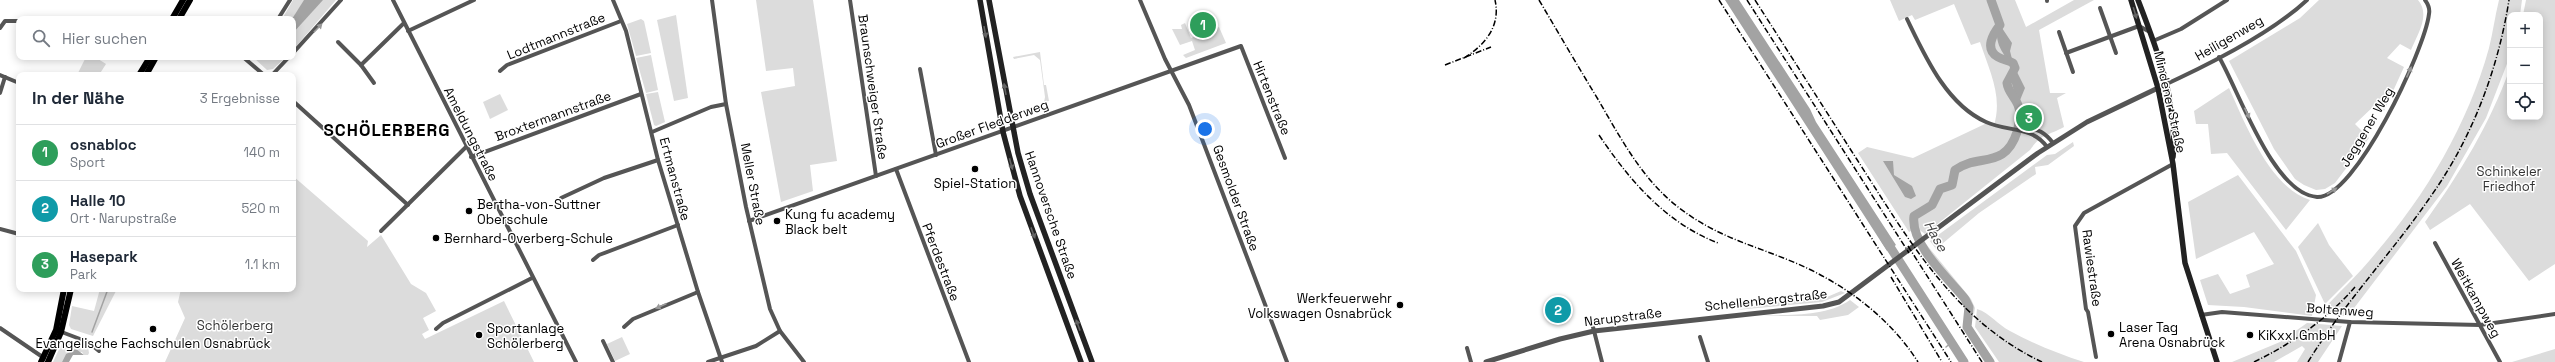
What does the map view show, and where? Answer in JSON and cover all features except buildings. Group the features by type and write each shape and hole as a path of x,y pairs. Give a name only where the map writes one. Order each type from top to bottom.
{"main road":[{"path":"176,16 183,0"},
{"path":"177,16 190,0"},
{"name":"Hannoversche Straße","path":"980,0 1003,132 1020,196 1081,362"},
{"name":"Hannoversche Straße","path":"989,0 1012,128 1030,194 1092,362"},
{"name":"Mindener Straße","path":"2131,0 2158,88 2173,164 2185,263 2200,316 2217,362"},
{"name":"Mindener Straße","path":"2138,0 2150,32 2166,84 2174,145 2173,164"},
{"path":"141,72 148,60"},
{"path":"148,72 154,60"},
{"path":"58,331 64,292"},
{"path":"45,361 58,331 70,292"}],"street":[{"path":"280,16 290,0"},
{"path":"296,50 341,0"},
{"name":"Ameldungstraße","path":"393,0 532,278 576,362"},
{"path":"408,31 462,2 474,0"},
{"name":"Ertmanstraße","path":"614,0 626,31 658,160 698,292 721,360"},
{"name":"Meller Straße","path":"712,0 726,104 749,221 770,309 780,331 804,362"},
{"name":"Braunschweiger Straße","path":"850,0 876,176"},
{"name":"Gesmolder Straße","path":"1140,0 1199,129 1287,362"},
{"path":"2153,41 2181,29 2227,0"},
{"name":"Heiligenweg","path":"2158,88 2219,57 2284,18 2307,0"},
{"name":"Jeggener Weg","path":"2219,57 2254,129 2285,178 2309,195 2317,197 2328,194 2339,187 2361,161 2398,98 2428,19 2429,9 2425,0"},
{"path":"2100,8 2116,53"},
{"path":"1907,19 1933,67 1952,94 1978,118 2011,129 2025,131 2035,130 2048,137 2053,143"},
{"path":"0,28 5,21 16,21"},
{"name":"Lodtmannstraße","path":"500,71 507,65 621,21"},
{"path":"361,65 404,23"},
{"path":"2066,53 2139,26 2150,32"},
{"path":"2059,32 2073,72"},
{"path":"338,42 361,65 374,83"},
{"name":"Großer Fledderweg","path":"749,221 1003,132 1241,46"},
{"name":"Hirtenstraße","path":"1241,46 1285,158"},
{"path":"250,60 261,72"},
{"path":"275,72 286,60"},
{"path":"920,69 936,155"},
{"path":"0,75 16,82"},
{"path":"0,93 5,77"},
{"name":"Schellenbergstraße","path":"1694,319 1832,304 1848,296 2053,143 2096,117 2158,88"},
{"name":"Broxtermannstraße","path":"471,157 641,94"},
{"path":"296,104 408,205"},
{"path":"652,132 711,107 726,104"},
{"path":"2025,131 2039,137 2047,147"},
{"path":"381,231 466,147"},
{"path":"561,198 568,193 604,178 658,160"},
{"name":"Rawiestraße","path":"2096,357 2086,308 2075,226 2084,213 2173,164"},
{"name":"Pferdestraße","path":"896,169 968,362"},
{"path":"593,260 600,255 678,225"},
{"path":"0,229 16,233"},
{"name":"Weitkampweg","path":"2435,243 2500,362"},
{"path":"436,329 443,323 532,278"},
{"path":"624,326 633,319 698,292"},
{"name":"Boltenweg","path":"2200,316 2222,312 2350,322 2480,325 2555,314"},
{"name":"Narupstraße","path":"1486,362 1560,338 1594,329 1694,319"},
{"path":"2339,362 2350,322"},
{"path":"0,328 45,361"},
{"path":"1594,329 1602,362"},
{"path":"58,331 88,342 99,351"},
{"path":"708,362 721,360 756,346 780,331"},
{"path":"1700,338 1708,362"},
{"path":"603,341 613,362"},
{"path":"1467,348 1471,362"}],"green space":[{"path":"293,0 336,0 296,47 296,16 284,16"},
{"path":"756,0 813,0 837,161 810,165 813,191 781,202 761,92 795,86 793,68 766,71"},
{"path":"1890,0 2015,0 2026,27 2074,0 2094,0 2039,30 2050,93 2066,93 2057,98 2064,127 2041,138 2030,150 1925,234 1917,228 1909,232 1858,153 1867,147 1913,158 1987,123 1994,125 1997,104 1996,93 1991,73 1980,42 1971,45 1954,4 1915,20 1912,15 1899,21"},
{"path":"2319,0 2418,0 2422,6 2423,18 2422,25 2411,50 2400,44 2387,58 2404,67 2384,111 2376,104 2355,124 2369,138 2335,183 2325,189 2316,190 2295,179 2274,149 2229,61 2300,18"},
{"path":"2499,0 2522,0 2520,12 2507,12 2507,64 2486,118 2447,186 2348,316 2319,314 2362,269 2394,231 2428,183 2470,104 2489,48"},
{"name":"Schinkeler Friedhof","path":"2526,0 2555,0 2555,264 2529,281 2470,204 2430,230 2425,222 2473,148 2493,109 2507,76 2507,120 2543,120 2543,12 2524,12"},
{"path":"676,15 688,98 674,101 657,20"},
{"path":"641,19 644,21 651,53 636,56 627,24"},
{"path":"1185,23 1191,38 1219,27 1226,43 1186,58 1183,55 1195,50 1192,41 1180,45 1172,29 1182,29 1181,25"},
{"path":"1040,52 1044,85 1046,85 1049,101 1044,102 1045,97 1040,60 1034,55 1014,59 1013,57"},
{"path":"651,55 658,90 646,93 636,58"},
{"path":"84,60 100,60 106,64 101,72 78,72"},
{"path":"256,60 283,60 273,69 267,70"},
{"path":"2229,88 2251,136 2271,169 2296,193 2310,200 2286,230 2227,153 2211,154 2208,124 2196,124 2194,111"},
{"path":"658,92 665,122 656,126 654,125 646,94"},
{"path":"500,94 508,110 490,119 483,102"},
{"path":"2073,142 2074,146 2048,165 2035,167 2036,174 1979,213 1936,249 1930,241 2047,155 2055,154"},
{"path":"2238,175 2296,251 2316,295 2312,316 2244,307 2208,305 2200,280 2218,274 2230,294 2250,287 2246,275 2274,264 2254,232 2196,259 2188,202"},
{"name":"Schölerberg","path":"296,179 368,241 367,247 381,235 411,284 426,293 436,311 423,318 429,330 422,334 425,339 504,301 534,362 165,362 185,318 178,302 180,292 296,292"},
{"path":"2318,223 2329,245 2353,276 2325,304 2298,247"},
{"path":"1926,244 1971,299 1975,308 1974,314 1969,310 1965,299 1922,247"},
{"path":"1841,291 1845,293 1822,302 1736,310 1808,297 1827,297"},
{"path":"99,292 115,292 93,336 71,329 69,325 72,306 94,311"},
{"path":"1850,300 1859,307 1848,315 1820,320 1817,316 1762,316 1796,315 1819,312"},
{"path":"1977,309 1986,313 2019,336 2065,356 2084,362 1999,362 1975,327"},
{"path":"1967,320 1995,362 1987,362 1963,327"},
{"path":"2307,323 2342,326 2318,362 2297,362 2305,349 2302,346 2274,362 2232,362 2280,342"},
{"path":"622,337 630,354 615,361 607,344"},
{"path":"68,340 88,347 88,355 84,355 82,352 66,354 62,362 53,362 62,343"},
{"path":"2555,349 2555,362 2512,362"}],"shaded area":[{"path":"304,0 323,0 296,30 296,16 294,16"},
{"path":"1725,0 1739,0 1896,245 1887,251"},
{"path":"2000,25 2012,43 2010,51 2013,63 2005,56 1997,40"},
{"path":"2015,68 2025,88 2018,105 2012,84 2012,73"},
{"path":"1883,161 1893,161 1894,175 1912,186 1916,196 1911,199 1905,197"},
{"path":"76,349 84,355 73,355 69,362 62,362 66,354"}],"waterway":[{"name":"Hase","path":"1990,362 1967,327 1969,307 1965,299 1940,271 1924,249 1914,227 1914,216 1932,205 1940,189 1952,185 1955,170 1964,165 1990,159 2005,152 2012,144 2017,132 2020,112 2017,102 2007,83 2015,68 2013,63 1998,57 1991,50 1991,41 2000,25 1991,0"},
{"name":"Hase","path":"1885,239 1964,362"},
{"path":"92,332 107,292"},
{"name":"Hase","path":"1946,347 1951,343"}],"railway":[{"path":"1464,58 1479,47 1490,34 1496,18 1495,0"},
{"path":"1539,0 1624,144 1643,172 1665,196 1693,218 1722,234 1816,272 1850,293 1866,304 1894,331 1918,362"},
{"path":"1719,0 1951,362"},
{"path":"1747,0 1909,253"},
{"path":"1755,0 1894,217 1935,274 1957,300 1983,324 2011,344 2042,362"},
{"path":"2308,362 2337,319 2416,217 2446,174 2459,151 2471,127 2490,77 2498,52 2509,0"},
{"path":"1445,65 1491,47"},
{"path":"1599,135 1623,168 1651,199 1682,224 1699,235 1718,243"},
{"path":"1908,246 1982,362"},
{"path":"1891,277 1942,362"},
{"path":"2254,362 2282,347 2308,330 2332,310 2355,287"}],"place":[{"name":"osnabloc","path":"1203,25"},
{"name":"Hasepark","path":"2029,118"},
{"name":"Spiel-Station","path":"975,169"},
{"name":"Bertha-von-Suttner Oberschule","path":"469,211"},
{"name":"Kung fu academy Black belt","path":"777,221"},
{"name":"Bernhard-Overberg-Schule","path":"436,238"},
{"name":"Werkfeuerwehr Volkswagen Osnabrück","path":"1400,305"},
{"name":"Halle 10","path":"1558,310"},
{"name":"Evangelische Fachschulen Osnabrück","path":"153,329"},
{"name":"Laser Tag Arena Osnabrück","path":"2111,334"},
{"name":"Sportanlage Schölerberg","path":"479,335"},
{"name":"KiKxxl GmbH","path":"2250,335"}],"district":[{"name":"SCHÖLERBERG","path":"387,130"}]}
